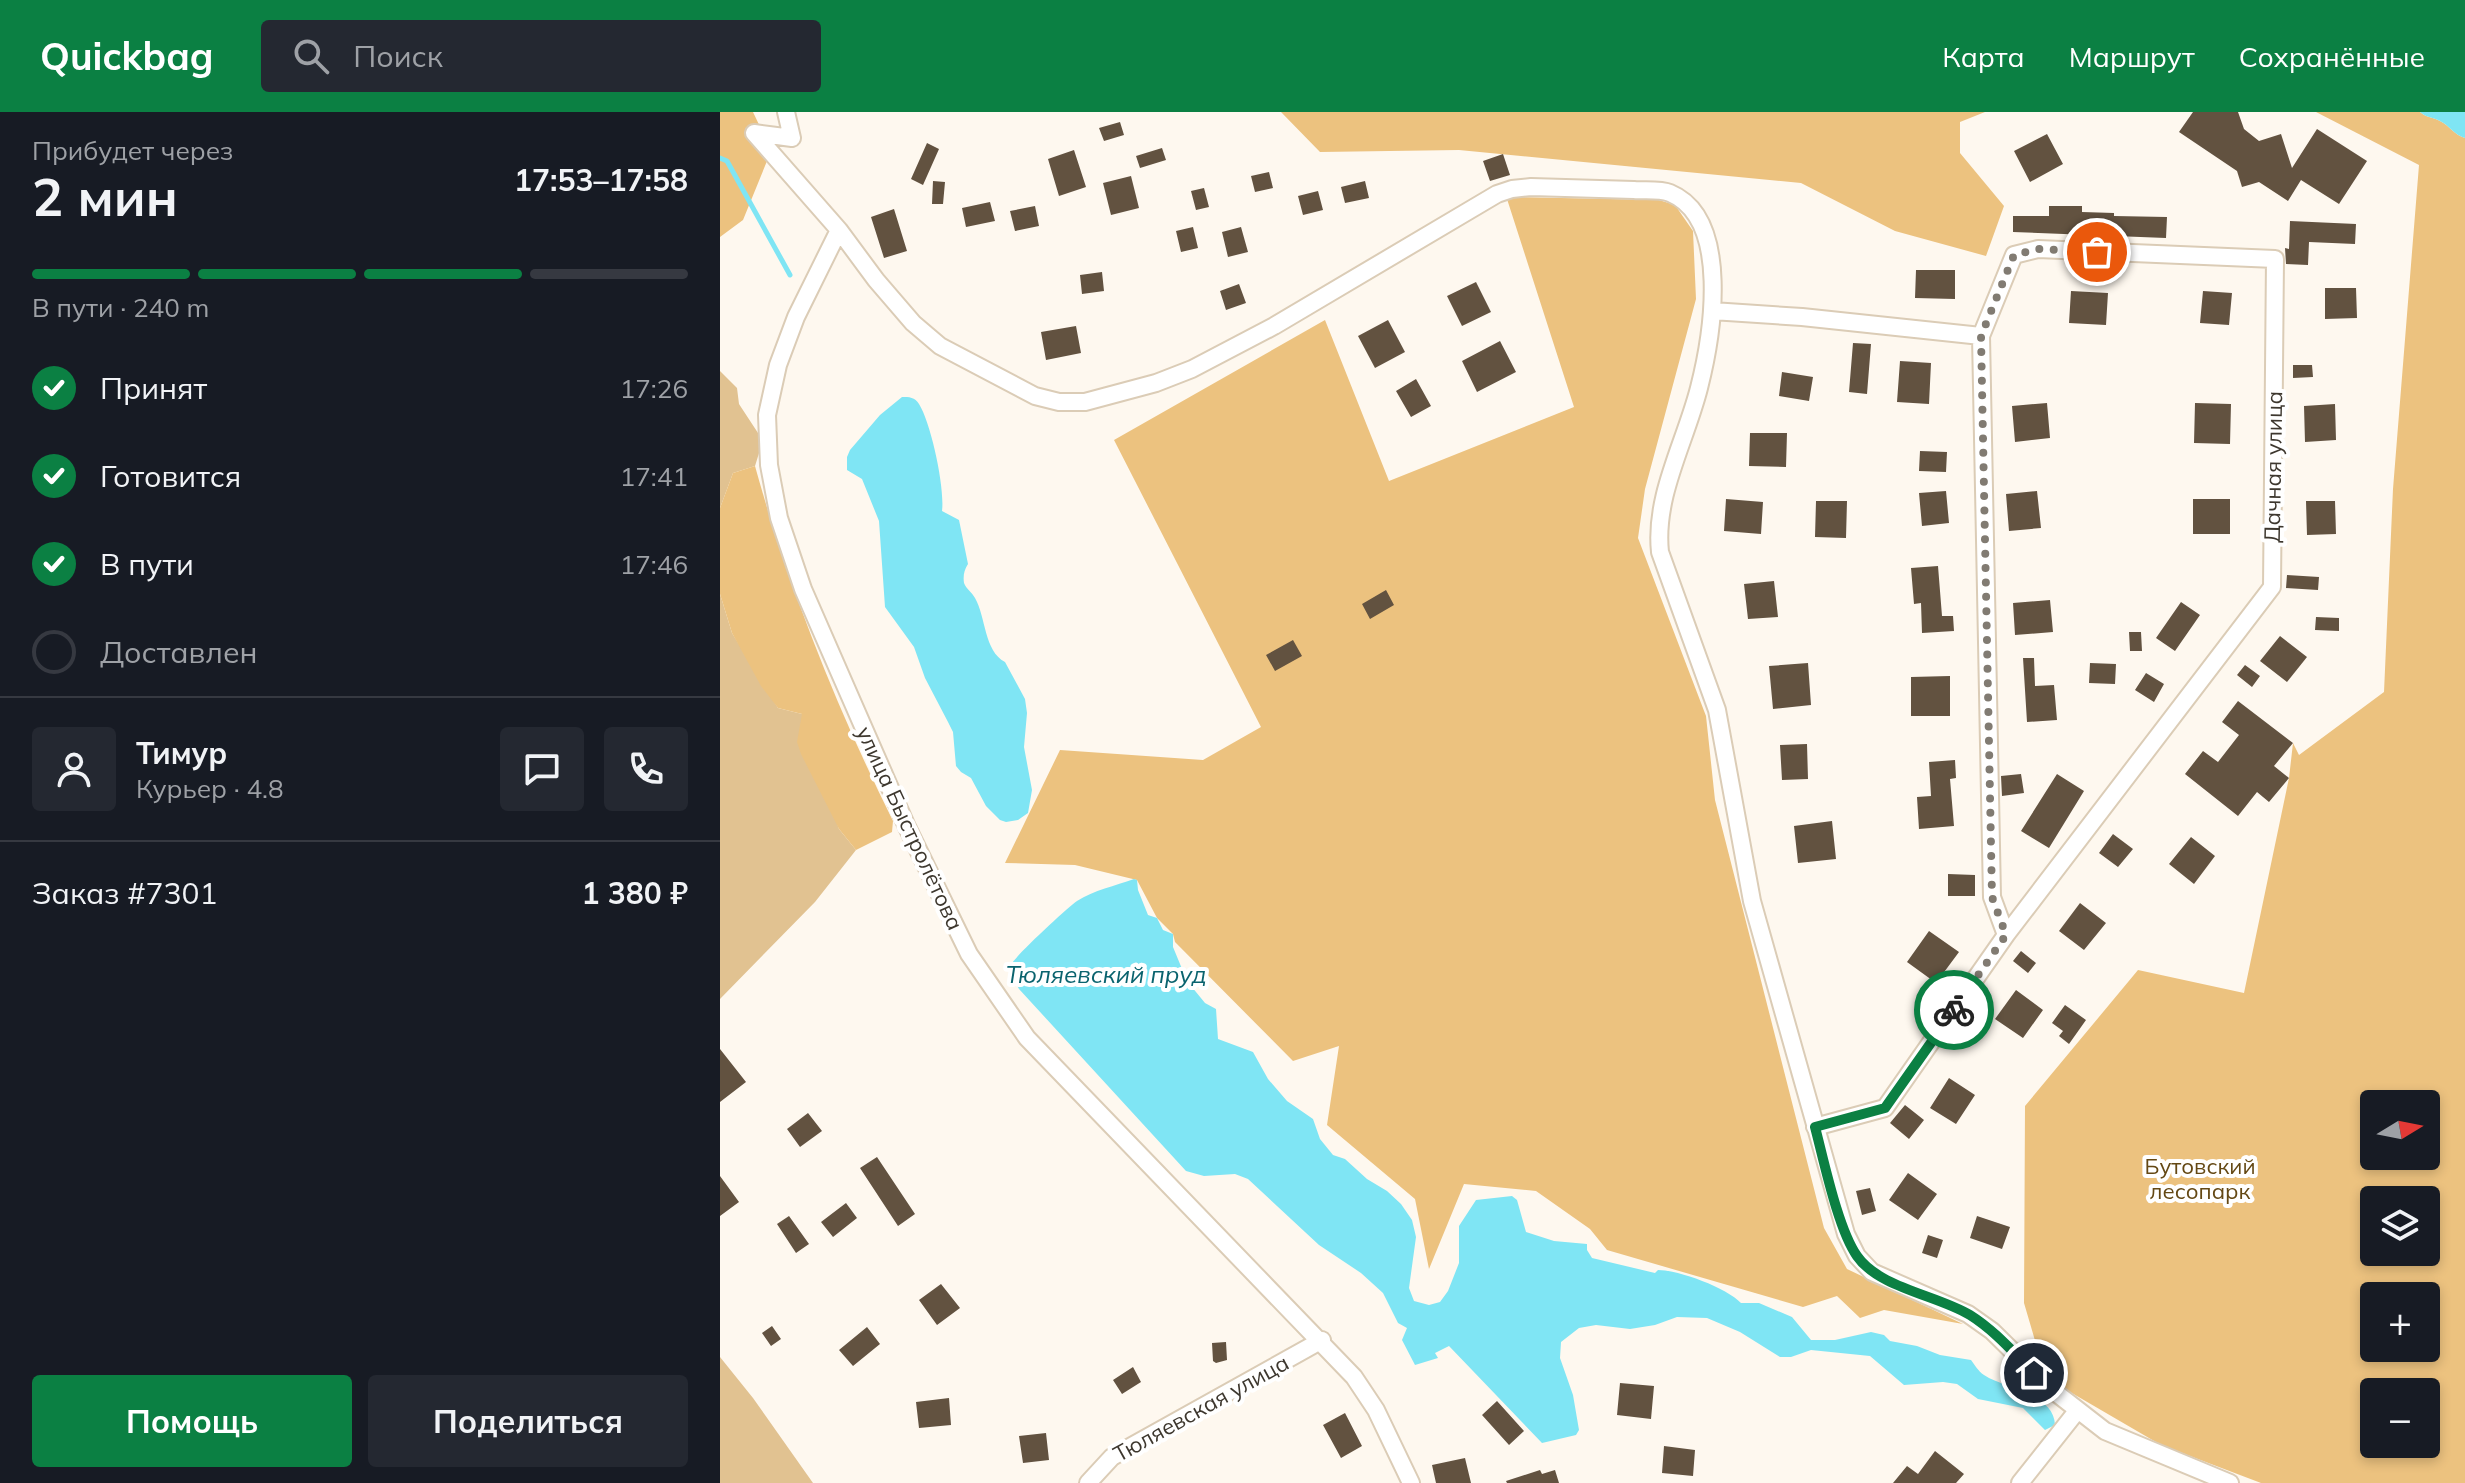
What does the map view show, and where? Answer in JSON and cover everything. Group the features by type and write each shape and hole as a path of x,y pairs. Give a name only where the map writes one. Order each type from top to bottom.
{"street":[{"path":"786,112 792,138 754,133 839,230 913,323 940,346 1035,396 1059,402 1085,402 1156,383 1192,369 1274,326 1497,194 1512,189 1668,191 1688,203 1703,224 1711,253 1712,311 1699,387 1662,504 1658,530 1660,552 1717,710 1752,901 1846,1234 1857,1256 1872,1272 1968,1314 1992,1331 2051,1389 2105,1431 2230,1483"},
{"name":"улица Быстролётова","path":"839,230 791,329 778,365 767,415 769,465 779,518 809,603 938,894 969,954 1027,1038 1322,1340 1354,1377 1376,1410 1411,1483"},
{"name":"Дачная улица","path":"1815,1127 1885,1108 2006,935 2272,587 2275,259 2038,249 2014,255 1981,336 1992,897 2006,935"},
{"path":"1712,311 1981,336"},
{"name":"Тюляевская улица","path":"1088,1483 1112,1457 1322,1340"},
{"path":"2020,1483 2077,1411"}],"shaded area":[{"path":"720,371 737,388 739,404 758,433 760,450 755,466 733,473 720,508"},
{"path":"720,594 732,633 778,708 802,714 839,829 856,850 815,902 720,999"},
{"path":"720,1357 753,1398 813,1483 720,1483"}],"green space":[{"path":"720,112 753,112 762,131 767,161 743,220 720,237"},
{"path":"1281,112 1985,112 1960,122 1960,153 2004,206 1986,256 1895,231 1801,183 1459,150 1320,152"},
{"name":"Бутовский лесопарк","path":"2316,112 2420,112 2465,138 2465,1483 2261,1483 2161,1445 2046,1378 2024,1303 2025,1106 2138,970 2244,993 2289,778 2293,743 2299,755 2384,692 2393,489 2419,165"},
{"path":"1507,199 1659,200 1675,205 1693,231 1696,299 1645,489 1638,538 1706,716 1715,800 1824,1228 1847,1269 1963,1324 1884,1310 1860,1318 1837,1296 1803,1307 1607,1250 1590,1229 1536,1191 1464,1184 1429,1269 1415,1199 1327,1125 1339,1046 1293,1061 1175,942 1173,934 1157,918 1137,880 1075,865 1005,863 1060,750 1203,760 1261,727 1114,440 1325,320 1389,481 1574,407"},
{"path":"755,466 815,646 893,821 892,832 856,850 839,829 801,754 797,742 802,714 778,708 761,686 732,633 720,594 720,508 733,473"}],"water":[{"path":"2420,112 2465,112 2465,138 2440,121"},
{"path":"902,397 916,400 924,413 939,472 942,511 959,520 968,564 964,583 979,606 993,650 1005,662 1025,699 1024,747 1032,790 1028,813 1018,820 1000,820 986,806 971,778 956,766 953,732 925,678 914,647 885,607 879,521 862,479 847,470 850,450 880,415"},
{"name":"Тюляевский пруд","path":"1137,880 1148,915 1157,918 1163,930 1173,934 1173,947 1187,981 1205,1003 1216,1009 1218,1039 1253,1052 1268,1079 1287,1101 1313,1119 1320,1139 1333,1155 1345,1159 1367,1179 1387,1191 1412,1220 1416,1237 1409,1288 1414,1301 1429,1305 1440,1302 1448,1291 1459,1263 1459,1226 1476,1200 1512,1196 1517,1200 1526,1232 1554,1241 1587,1244 1592,1258 1655,1273 1658,1270 1678,1273 1702,1281 1741,1303 1759,1303 1792,1317 1811,1340 1835,1340 1871,1332 1884,1335 1890,1341 1917,1346 1940,1355 1971,1360 1984,1375 2038,1399 2053,1414 2055,1425 2045,1430 2023,1408 1978,1399 1957,1384 1904,1385 1870,1356 1811,1350 1791,1357 1780,1357 1740,1332 1707,1318 1677,1317 1630,1329 1596,1325 1579,1328 1561,1342 1560,1358 1573,1395 1579,1430 1576,1435 1542,1443 1449,1346 1435,1353 1438,1358 1415,1365 1402,1340 1407,1328 1398,1323 1383,1293 1361,1273 1319,1245 1248,1179 1235,1174 1204,1176 1186,1171 1019,989 1011,965 1020,953 1084,897"}],"building":[{"path":"2193,112 2238,112 2244,129 2259,141 2281,134 2292,168 2317,129 2367,161 2339,204 2301,180 2288,201 2259,182 2242,187 2237,171 2179,132"},
{"path":"1120,122 1124,135 1104,141 1099,128"},
{"path":"2047,134 2063,164 2030,182 2014,151"},
{"path":"927,143 939,149 923,185 911,179"},
{"path":"1162,148 1166,160 1140,168 1136,156"},
{"path":"1074,150 1086,187 1059,196 1048,159"},
{"path":"1503,154 1510,175 1490,181 1483,161"},
{"path":"1269,172 1273,188 1255,192 1251,176"},
{"path":"1131,176 1139,208 1111,215 1103,183"},
{"path":"933,181 945,182 943,204 932,204"},
{"path":"1365,181 1369,198 1345,203 1341,187"},
{"path":"1204,188 1209,207 1196,210 1191,191"},
{"path":"1318,191 1323,210 1303,215 1298,196"},
{"path":"990,202 995,221 966,227 962,208"},
{"path":"1035,206 1039,226 1015,231 1010,211"},
{"path":"2049,206 2082,206 2082,212 2114,213 2114,216 2167,217 2166,238 2013,232 2013,216 2049,216"},
{"path":"894,209 907,251 884,258 871,217"},
{"path":"2290,221 2356,224 2355,244 2309,242 2308,265 2286,264 2285,248 2289,249"},
{"path":"1193,227 1198,248 1181,252 1176,231"},
{"path":"1241,227 1248,252 1228,257 1222,232"},
{"path":"1916,270 1955,270 1955,299 1915,298"},
{"path":"1102,272 1104,291 1082,294 1080,275"},
{"path":"1476,282 1491,312 1462,326 1447,296"},
{"path":"1239,284 1246,303 1226,310 1220,291"},
{"path":"2325,288 2356,288 2357,318 2325,319"},
{"path":"2071,291 2108,293 2106,325 2069,323"},
{"path":"2203,291 2232,293 2229,325 2200,323"},
{"path":"1388,320 1405,352 1375,368 1358,336"},
{"path":"1076,326 1081,353 1046,360 1041,332"},
{"path":"1500,341 1516,372 1477,392 1462,361"},
{"path":"1853,343 1871,344 1867,394 1849,392"},
{"path":"1900,361 1931,363 1929,404 1897,402"},
{"path":"2293,365 2312,365 2313,377 2293,378"},
{"path":"1782,372 1813,377 1809,401 1779,396"},
{"path":"1416,379 1431,406 1411,417 1396,391"},
{"path":"2047,403 2050,438 2015,442 2012,406"},
{"path":"2195,403 2231,404 2230,444 2194,443"},
{"path":"2335,404 2336,440 2305,442 2304,406"},
{"path":"1750,433 1787,433 1786,467 1749,466"},
{"path":"1920,451 1947,452 1946,472 1919,471"},
{"path":"1946,491 1949,523 1922,526 1919,493"},
{"path":"2037,491 2041,528 2009,531 2006,494"},
{"path":"1726,499 1763,502 1761,534 1724,531"},
{"path":"2193,499 2230,499 2230,534 2193,534"},
{"path":"1816,501 1847,501 1846,538 1815,537"},
{"path":"2306,501 2335,501 2336,534 2307,535"},
{"path":"1938,566 1942,616 1953,616 1954,631 1922,633 1921,603 1914,604 1911,568"},
{"path":"2287,575 2319,577 2318,590 2286,588"},
{"path":"1774,581 1778,617 1748,619 1744,584"},
{"path":"1386,590 1394,605 1370,619 1362,604"},
{"path":"2050,600 2053,632 2015,635 2013,603"},
{"path":"2181,602 2200,615 2175,651 2156,638"},
{"path":"2316,617 2339,618 2339,631 2315,630"},
{"path":"2129,632 2141,632 2142,651 2130,651"},
{"path":"2280,636 2307,657 2287,682 2260,661"},
{"path":"1293,640 1302,656 1275,671 1266,655"},
{"path":"2023,658 2034,658 2035,686 2054,685 2057,720 2027,722"},
{"path":"1808,663 1811,705 1773,709 1769,666"},
{"path":"2090,663 2116,664 2115,684 2089,683"},
{"path":"2245,665 2260,676 2252,687 2237,675"},
{"path":"2146,673 2164,684 2154,702 2135,690"},
{"path":"1950,676 1950,716 1911,716 1911,677"},
{"path":"2238,701 2293,743 2274,766 2289,778 2269,802 2257,792 2238,816 2185,774 2203,751 2218,762 2239,735 2222,722"},
{"path":"1807,744 1808,779 1782,780 1780,745"},
{"path":"1955,760 1956,778 1950,779 1954,826 1919,829 1917,797 1931,796 1929,762"},
{"path":"2021,774 2024,793 2002,796 2001,776"},
{"path":"2057,774 2084,791 2049,848 2021,831"},
{"path":"1832,821 1836,859 1798,863 1794,826"},
{"path":"2113,834 2133,849 2118,867 2099,853"},
{"path":"2191,837 2215,856 2194,884 2169,864"},
{"path":"1948,874 1975,875 1975,896 1948,896"},
{"path":"2080,903 2106,923 2084,950 2059,931"},
{"path":"1929,931 1959,952 1936,983 1907,962"},
{"path":"2021,951 2036,963 2028,973 2013,961"},
{"path":"2016,990 2043,1010 2023,1038 1995,1019"},
{"path":"2065,1005 2086,1020 2069,1044 2059,1036 2063,1031 2052,1023"},
{"path":"720,1049 746,1082 720,1102"},
{"path":"1949,1078 1975,1095 1956,1124 1930,1108"},
{"path":"1905,1105 1924,1120 1909,1139 1890,1123"},
{"path":"808,1113 822,1131 800,1147 787,1129"},
{"path":"877,1157 915,1214 898,1226 860,1168"},
{"path":"1908,1173 1937,1194 1918,1220 1889,1200"},
{"path":"720,1176 739,1202 720,1216"},
{"path":"1870,1188 1876,1211 1862,1215 1856,1191"},
{"path":"846,1203 857,1218 833,1237 821,1222"},
{"path":"789,1216 809,1244 796,1253 777,1224"},
{"path":"1977,1216 2010,1227 2002,1249 1970,1238"},
{"path":"1928,1235 1943,1240 1937,1258 1922,1253"},
{"path":"941,1284 960,1308 937,1325 919,1300"},
{"path":"772,1326 781,1339 771,1346 762,1333"},
{"path":"867,1327 880,1344 853,1366 839,1350"},
{"path":"1226,1342 1227,1360 1216,1363 1213,1361 1212,1343"},
{"path":"1133,1367 1141,1382 1122,1394 1113,1380"},
{"path":"1620,1383 1654,1386 1651,1419 1617,1415"},
{"path":"949,1398 951,1425 919,1428 916,1402"},
{"path":"1497,1401 1524,1431 1509,1445 1482,1415"},
{"path":"1345,1413 1362,1446 1341,1458 1323,1425"},
{"path":"1046,1433 1049,1460 1023,1463 1019,1436"},
{"path":"1664,1446 1695,1450 1693,1476 1662,1473"},
{"path":"1935,1451 1964,1474 1956,1483 1893,1483 1907,1466 1918,1474"},
{"path":"1465,1458 1471,1483 1436,1483 1432,1465"},
{"path":"1540,1470 1542,1474 1555,1470 1559,1483 1506,1481"}],"waterway":[{"path":"720,158 727,161 790,275"}],"way so far":[{"path":"1954,1010 2006,935 1992,897 1981,336 2014,255 2038,249 2097,252"}],"route":[{"path":"1954,1010 1885,1108 1815,1127 1846,1234 1857,1256 1872,1272 1968,1314 1992,1331 2034,1373"}]}
